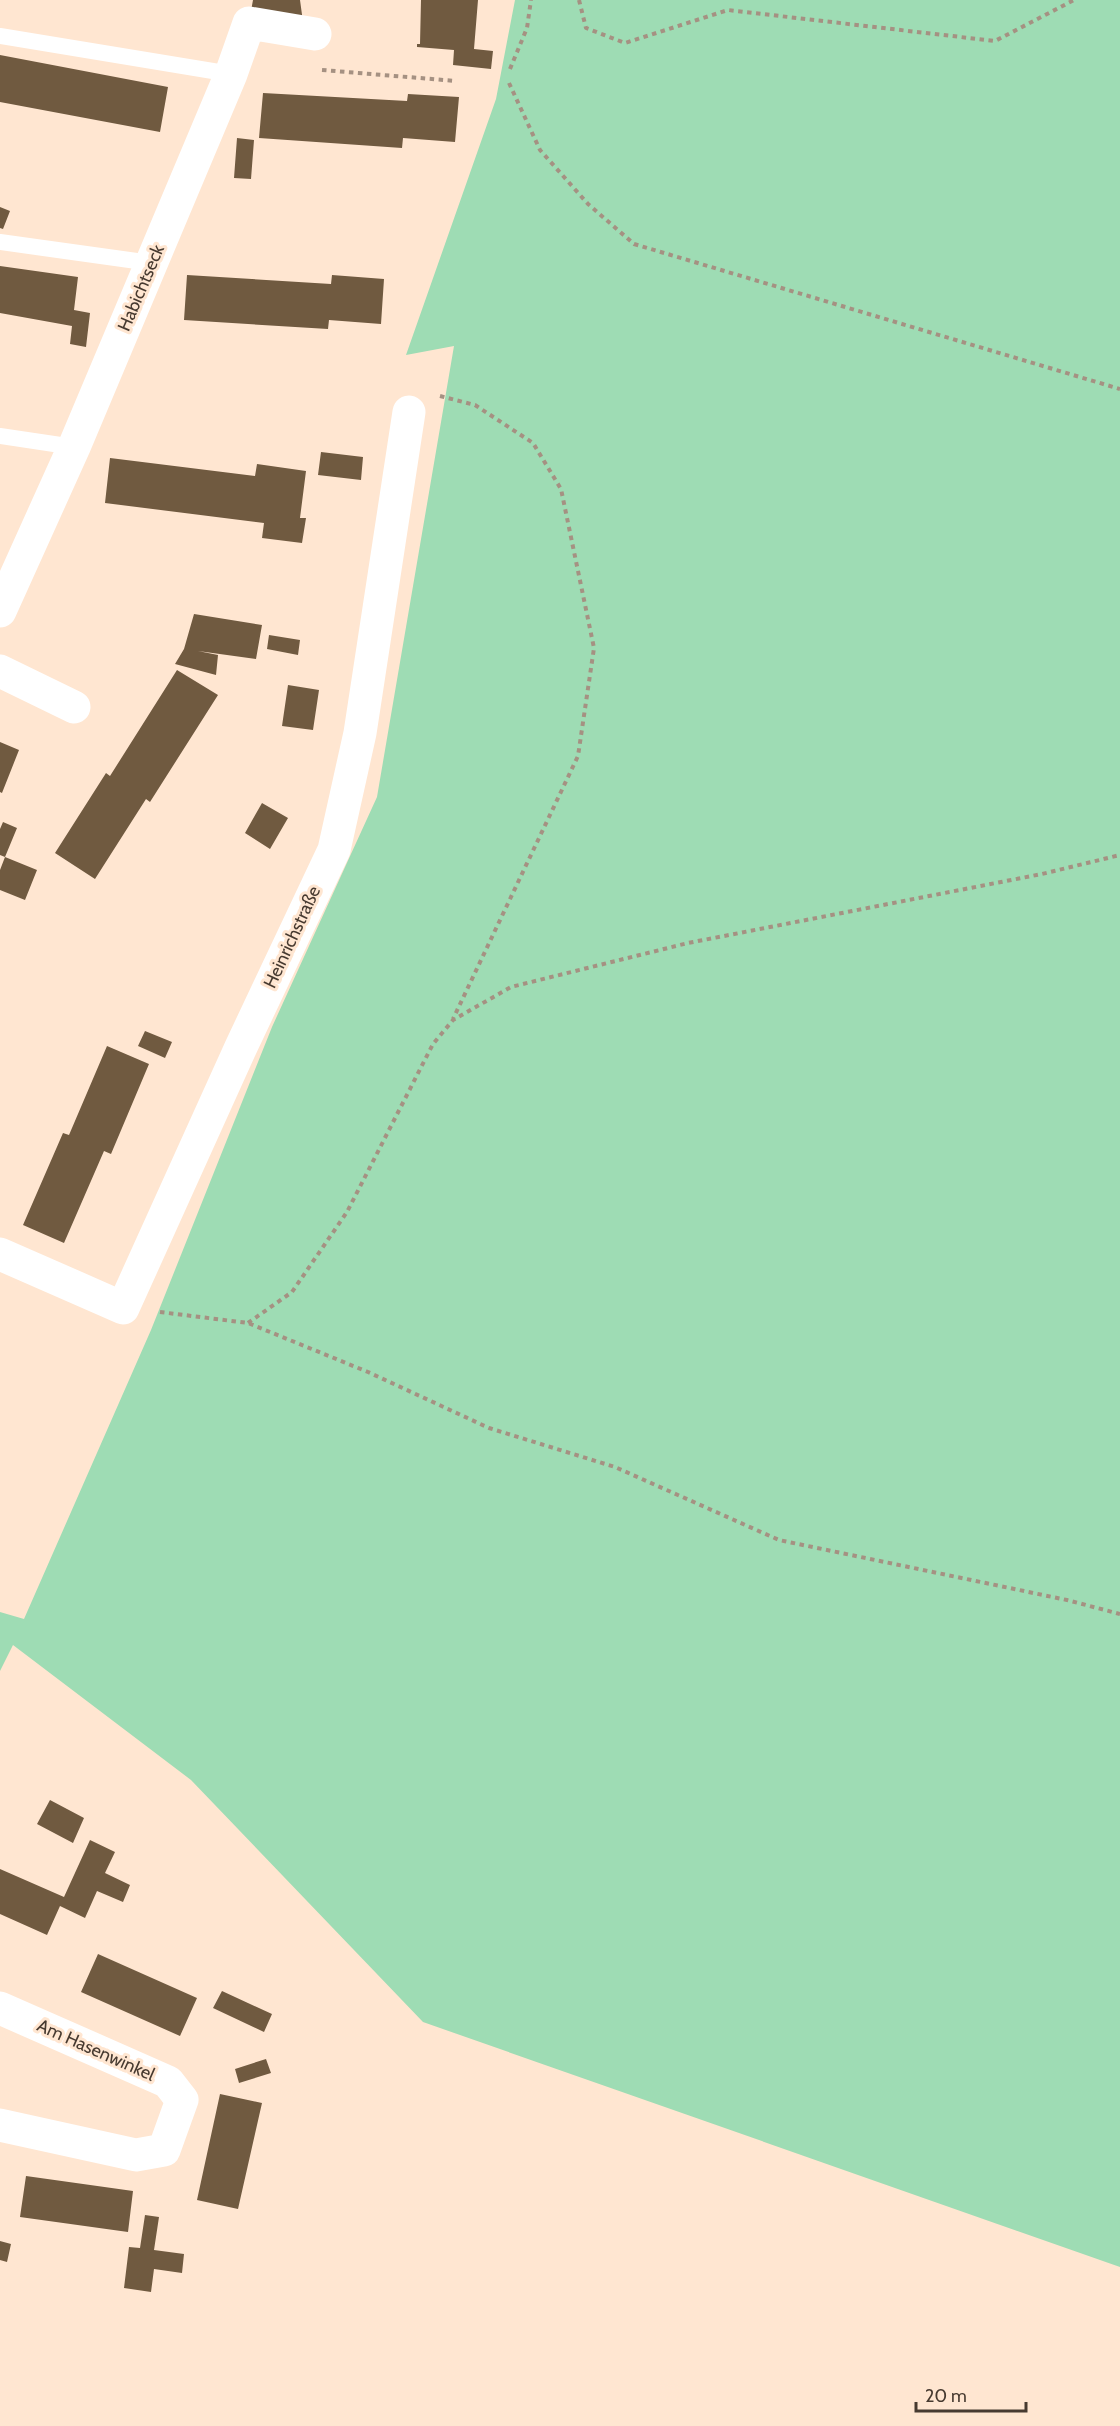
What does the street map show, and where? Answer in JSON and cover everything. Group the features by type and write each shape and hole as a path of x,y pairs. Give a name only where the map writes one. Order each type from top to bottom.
{"street":[{"name":"Habichtseck","path":"0,611 74,447 231,74 249,23 315,34"},
{"name":"Heinrichstraße","path":"123,1308 241,1047 334,850 360,733 422,403"},
{"path":"0,671 74,707"},
{"path":"0,1254 123,1308"},
{"name":"Am Hasenwinkel","path":"0,2008 168,2082 182,2100 164,2150 136,2155 0,2125"}],"lane":[{"path":"0,36 231,74"},
{"path":"0,242 151,263"},
{"path":"0,436 74,447"}],"path":[{"path":"510,69 527,28 531,0"},
{"path":"579,0 586,28 625,43 728,10 995,42 1074,0"},
{"path":"316,69 456,81"},
{"path":"508,83 540,150 588,204 634,244 1120,389"},
{"path":"248,1323 292,1292 346,1212 433,1044 453,1020 578,756 594,648 561,489 533,443 475,405 422,403"},
{"path":"453,1020 511,987 688,943 1042,874 1120,855"},
{"path":"123,1308 248,1323 368,1372 489,1428 615,1467 779,1540 1067,1600 1120,1614"}],"green space":[{"path":"515,0 1120,0 1120,2267 423,2022 191,1780 13,1645 0,1671 0,1612 24,1619 151,1330 272,1027 377,797 454,346 406,355 496,99"}],"building":[{"path":"253,0 300,0 303,22 251,11"},
{"path":"421,0 478,0 474,49 493,51 491,69 453,65 454,50 417,47 417,44 420,44"},
{"path":"0,55 168,87 160,132 0,102"},
{"path":"263,93 407,101 408,94 459,97 455,142 403,138 402,148 259,138"},
{"path":"237,138 254,140 251,179 234,178"},
{"path":"0,207 10,211 3,229 0,228"},
{"path":"0,266 78,277 74,310 90,313 86,347 70,344 72,326 0,313"},
{"path":"187,275 331,284 332,275 384,279 381,324 329,320 328,329 184,320"},
{"path":"321,452 363,457 361,480 318,475"},
{"path":"110,458 255,476 257,464 306,471 300,518 306,518 302,543 262,538 264,523 105,503"},
{"path":"194,614 262,625 256,659 198,651 218,655 216,675 175,664 184,649"},
{"path":"269,635 300,640 298,655 267,649"},
{"path":"177,670 218,695 150,802 146,799 95,879 55,853 106,773 110,776"},
{"path":"288,685 319,690 313,730 282,726"},
{"path":"0,742 19,750 2,793 0,792"},
{"path":"262,803 288,818 270,849 245,833"},
{"path":"3,822 17,828 5,857 0,855 0,829"},
{"path":"5,857 37,870 25,900 0,890 0,870"},
{"path":"145,1031 172,1042 165,1058 138,1046"},
{"path":"107,1046 149,1064 111,1154 104,1151 64,1243 23,1225 63,1133 69,1135"},
{"path":"50,1800 84,1818 73,1843 37,1824"},
{"path":"90,1840 115,1852 105,1873 130,1885 123,1902 97,1891 85,1918 60,1906 47,1935 0,1914 0,1869 64,1897"},
{"path":"98,1954 197,1998 180,2036 81,1992"},
{"path":"222,1991 272,2014 264,2032 213,2008"},
{"path":"266,2059 271,2073 239,2083 235,2069"},
{"path":"220,2094 262,2103 238,2209 197,2200"},
{"path":"26,2176 133,2191 128,2232 20,2217"},
{"path":"145,2215 159,2217 154,2250 184,2254 182,2273 154,2269 151,2292 124,2288 129,2247 140,2248"},
{"path":"0,2241 11,2244 7,2262 0,2260"}]}
